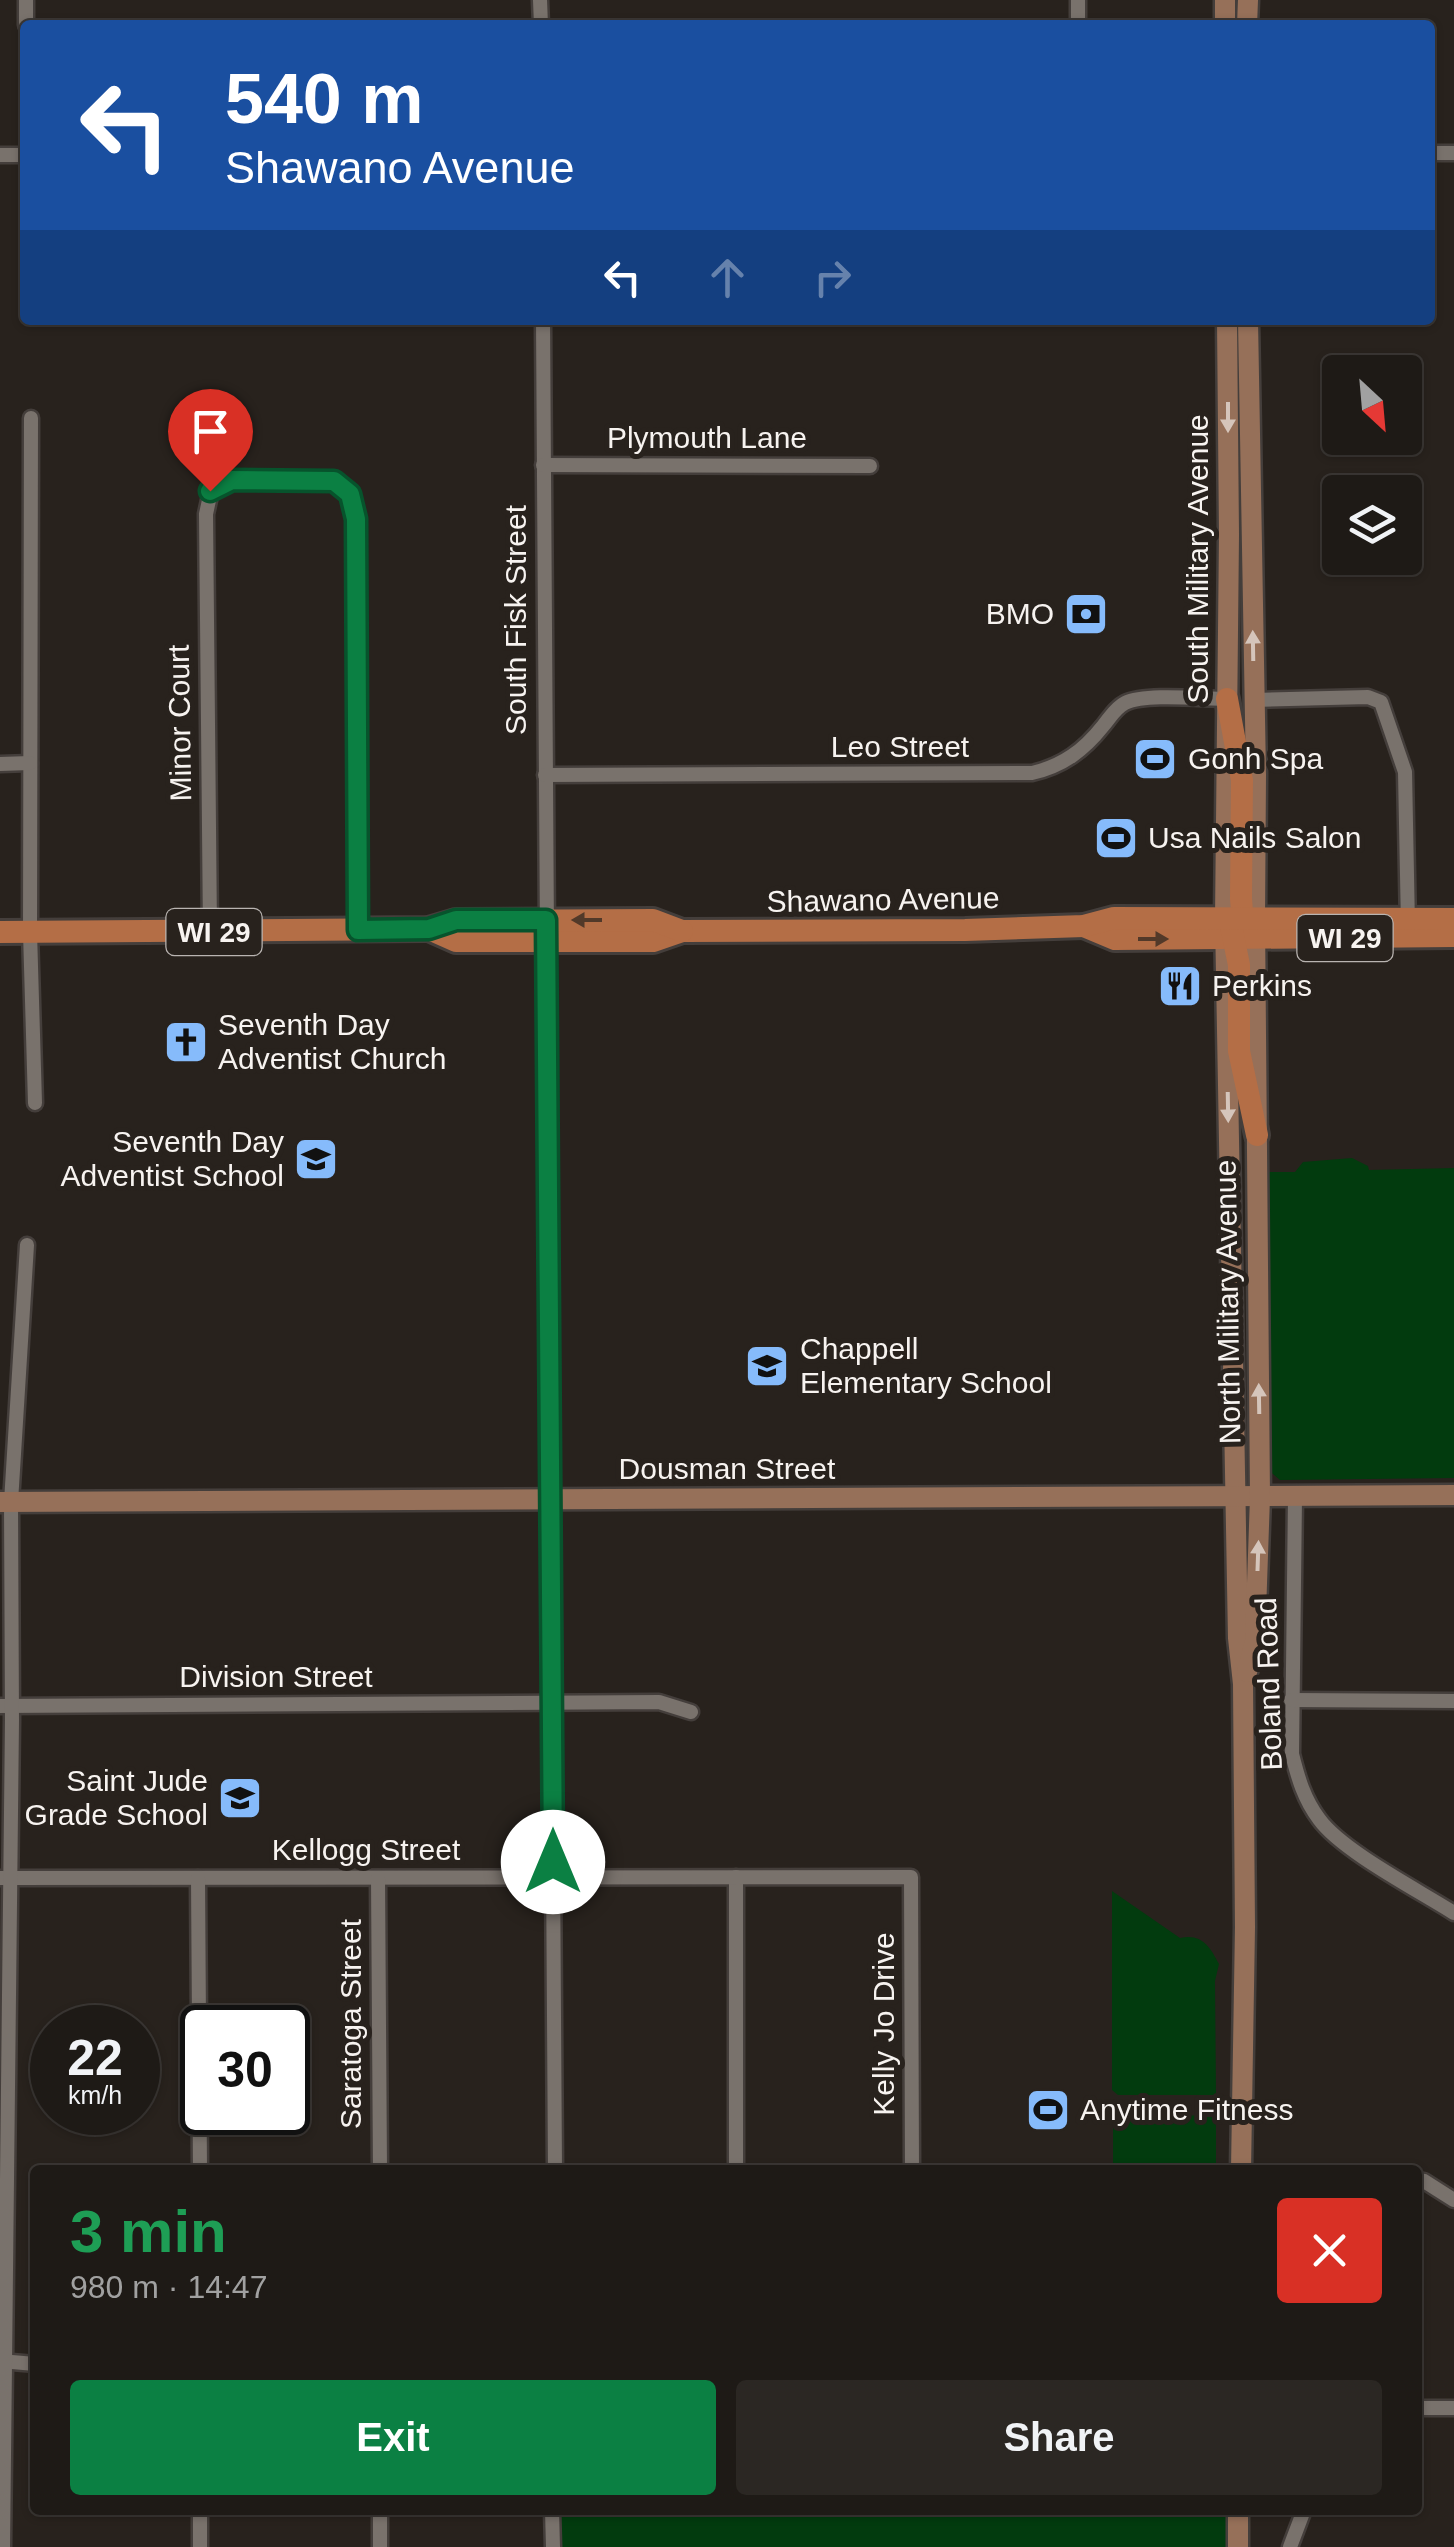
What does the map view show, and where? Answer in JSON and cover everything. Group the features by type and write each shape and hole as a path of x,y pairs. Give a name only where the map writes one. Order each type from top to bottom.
{"main road":[{"name":"South Military Avenue","path":"1227,325 1227,699"},
{"name":"South Military Avenue","path":"1240,929 1254,700 1248,325"},
{"path":"1227,699 1242,780 1239,1051 1256,1135"},
{"name":"Shawano Avenue","path":"0,932 429,929 456,920 546,931 653,920 682,932 1084,926 1114,939 1240,929 1408,927 1454,919"},
{"name":"Shawano Avenue","path":"1408,927 1454,936"},
{"name":"North Military Avenue","path":"1240,929 1235,1496 1238,1638 1244,1684 1241,2165"},
{"name":"North Military Avenue","path":"1244,1684 1255,1641 1260,1497 1256,1135"},
{"name":"Dousman Street","path":"5,1502 1454,1495"},
{"path":"1238,2515 1238,2547"}],"street":[{"name":"South Fisk Street","path":"543,325 556,2165"},
{"path":"31,418 30,932 36,1102"},
{"name":"Plymouth Lane","path":"543,466 870,466"},
{"name":"Minor Court","path":"210,932 206,514 210,491 232,480 334,481 350,494 356,519 358,930"},
{"name":"Leo Street","path":"545,775 1032,773 1074,755 1117,708 1128,702 1143,698 1227,699"},
{"path":"1254,700 1368,698 1381,702 1404,772 1408,927"},
{"path":"0,764 30,763"},
{"path":"3,2547 5,1502 27,1246"},
{"name":"Boland Road","path":"1294,1496 1292,1754 1300,1788 1321,1822 1350,1848 1454,1913"},
{"path":"1291,1700 1454,1701"},
{"name":"Division Street","path":"6,1706 659,1702 691,1712"},
{"path":"736,1877 736,2165"},
{"name":"Kellogg Street","path":"5,1878 911,1877"},
{"name":"Kelly Jo Drive","path":"911,1877 912,2165"},
{"path":"198,1878 200,2165"},
{"name":"Saratoga Street","path":"378,1878 380,2165"},
{"path":"1422,2182 1454,2200"},
{"path":"2,2361 30,2364"},
{"path":"1422,2408 1454,2408"},
{"path":"200,2515 200,2547"},
{"path":"380,2515 380,2547"},
{"path":"552,2515 554,2547"},
{"path":"1290,2547 1302,2515"}],"green space":[{"path":"1352,1158 1369,1170 1454,1168 1454,1478 1280,1480 1267,1469 1265,1172 1295,1172 1303,1162"},
{"path":"1112,1891 1180,1938 1194,1937 1204,1942 1219,1964 1215,1981 1216,2095 1118,2095 1112,2090"},
{"path":"1216,2115 1216,2165 1113,2165 1113,2120"},
{"path":"552,2515 1238,2515 1238,2547 553,2547"}],"place":[{"name":"BMO","path":"1086,614"},
{"name":"Gonh Spa","path":"1155,759"},
{"name":"Usa Nails Salon","path":"1116,838"},
{"name":"Perkins","path":"1180,986"},
{"name":"Seventh Day Adventist Church","path":"186,1042"},
{"name":"Seventh Day Adventist School","path":"316,1159"},
{"name":"Chappell Elementary School","path":"767,1366"},
{"name":"Saint Jude Grade School","path":"240,1798"},
{"name":"Anytime Fitness","path":"1048,2110"}],"route":[{"path":"210,491 232,480 334,481 350,494 356,519 358,930 429,929 456,920 546,920 553,1862"}]}
